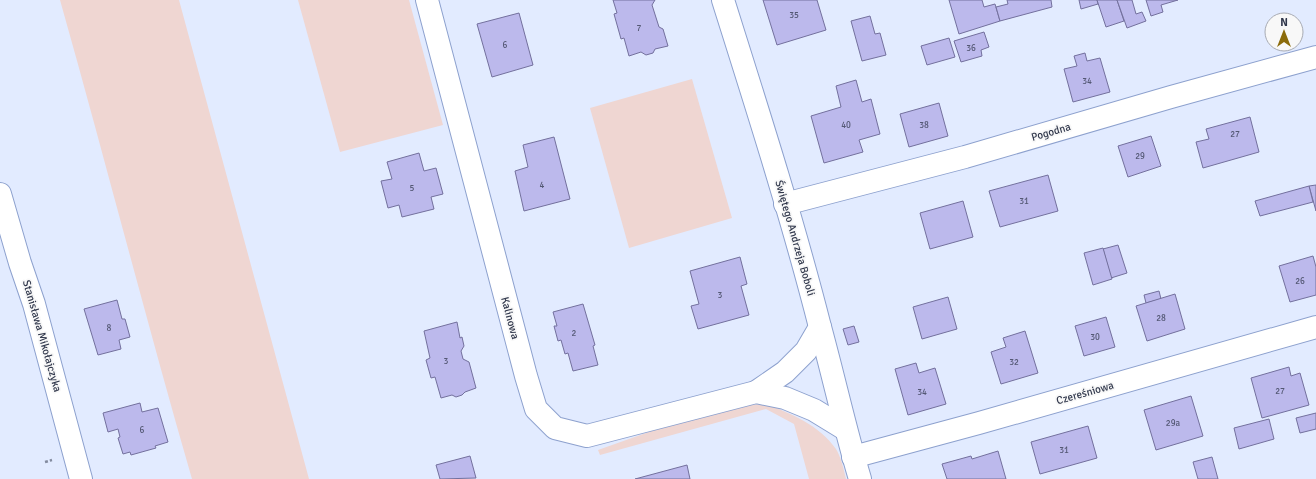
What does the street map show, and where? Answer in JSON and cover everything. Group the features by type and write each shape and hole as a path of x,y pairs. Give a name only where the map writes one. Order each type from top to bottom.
{"street":[{"name":"Kalinowa","path":"427,0 526,376 536,409 555,428 587,436 756,392 785,372 806,351 820,327"},
{"name":"Świętego Andrzeja Boboli","path":"723,0 785,204 820,327 860,479"},
{"name":"Pogodna","path":"785,204 965,157 1171,97 1316,57"},
{"name":"Stanisława Mikołajczyka","path":"0,194 20,263 34,304 81,479"},
{"name":"Czereśniowa","path":"853,457 1316,328"},
{"name":"Kalinowa","path":"756,392 785,398 814,410 846,429"}],"shaded area":[{"path":"60,0 179,0 309,479 192,479"},
{"path":"298,0 409,0 443,125 340,152"},
{"path":"692,79 732,218 629,248 590,108"},
{"path":"766,404 795,416 822,433 838,452 846,479 809,479 794,424 766,409 600,455 598,450 677,422 740,405"}],"building":[{"path":"613,0 655,0 652,5 659,27 663,29 668,46 655,49 653,53 646,55 641,52 629,56 624,38 621,39 614,14 617,13"},
{"path":"763,0 817,0 826,30 777,45"},
{"path":"949,0 982,0 984,7 995,4 1000,21 959,34"},
{"path":"1007,0 1051,0 1052,7 1000,21 996,7 1008,4"},
{"path":"1079,0 1097,0 1098,4 1081,9"},
{"path":"1097,0 1117,0 1124,21 1106,27"},
{"path":"1117,0 1132,0 1136,14 1142,12 1146,21 1127,28"},
{"path":"1146,0 1178,0 1161,5 1163,12 1151,16"},
{"path":"519,13 533,65 492,77 477,24"},
{"path":"870,16 875,34 880,33 886,55 862,61 851,21"},
{"path":"984,32 989,47 981,50 982,56 961,62 954,41"},
{"path":"949,38 955,57 927,65 921,46"},
{"path":"1085,53 1087,61 1100,58 1110,92 1073,102 1064,69 1077,66 1074,56"},
{"path":"856,80 862,102 871,99 880,134 859,140 863,152 824,163 811,116 841,107 836,86"},
{"path":"939,103 948,136 909,147 900,114"},
{"path":"1250,117 1259,152 1203,168 1196,142 1209,139 1206,129"},
{"path":"1151,136 1161,166 1128,177 1118,146"},
{"path":"554,137 570,199 524,211 515,171 528,167 523,145"},
{"path":"419,153 424,171 436,168 443,194 431,197 434,209 402,217 399,205 388,208 381,181 392,179 387,162"},
{"path":"1048,175 1058,211 1000,227 989,191"},
{"path":"1316,185 1316,211 1309,186"},
{"path":"1309,186 1313,202 1260,216 1255,201"},
{"path":"963,201 973,237 930,249 920,213"},
{"path":"1118,245 1127,273 1111,278 1103,249"},
{"path":"1103,248 1112,279 1093,285 1084,253"},
{"path":"1313,256 1316,267 1316,295 1290,302 1279,266"},
{"path":"740,257 747,284 741,286 749,315 698,329 691,306 699,304 690,271"},
{"path":"1159,291 1161,299 1146,303 1144,295"},
{"path":"1175,294 1185,329 1147,341 1136,306"},
{"path":"948,297 957,329 922,339 913,307"},
{"path":"117,300 122,319 125,319 130,337 119,340 121,349 98,355 84,309"},
{"path":"583,304 595,345 593,346 598,365 573,371 568,353 565,354 561,340 558,341 554,326 557,326 553,312"},
{"path":"1106,317 1115,347 1084,356 1075,326"},
{"path":"457,322 460,338 462,337 464,346 461,351 463,359 469,362 476,388 456,397 452,395 441,398 435,377 431,378 426,360 430,358 424,331"},
{"path":"854,326 859,342 848,345 843,329"},
{"path":"1025,331 1038,373 1001,384 991,352 1006,347 1003,338"},
{"path":"916,363 919,373 935,368 946,404 908,415 895,369"},
{"path":"1289,367 1291,376 1300,373 1309,405 1262,418 1251,378"},
{"path":"1191,396 1203,436 1156,450 1144,410"},
{"path":"140,403 142,412 158,408 168,442 155,446 156,448 131,455 130,452 123,454 118,438 120,437 118,429 108,432 103,413"},
{"path":"1316,413 1316,429 1300,433 1296,418"},
{"path":"1269,419 1274,439 1239,449 1234,428"},
{"path":"1088,426 1097,458 1040,474 1031,442"},
{"path":"998,451 1006,479 947,479 942,464 971,456 972,459"},
{"path":"470,456 476,478 440,479 436,465"},
{"path":"1212,457 1218,479 1198,479 1193,462"},
{"path":"687,465 690,479 635,479"}]}
